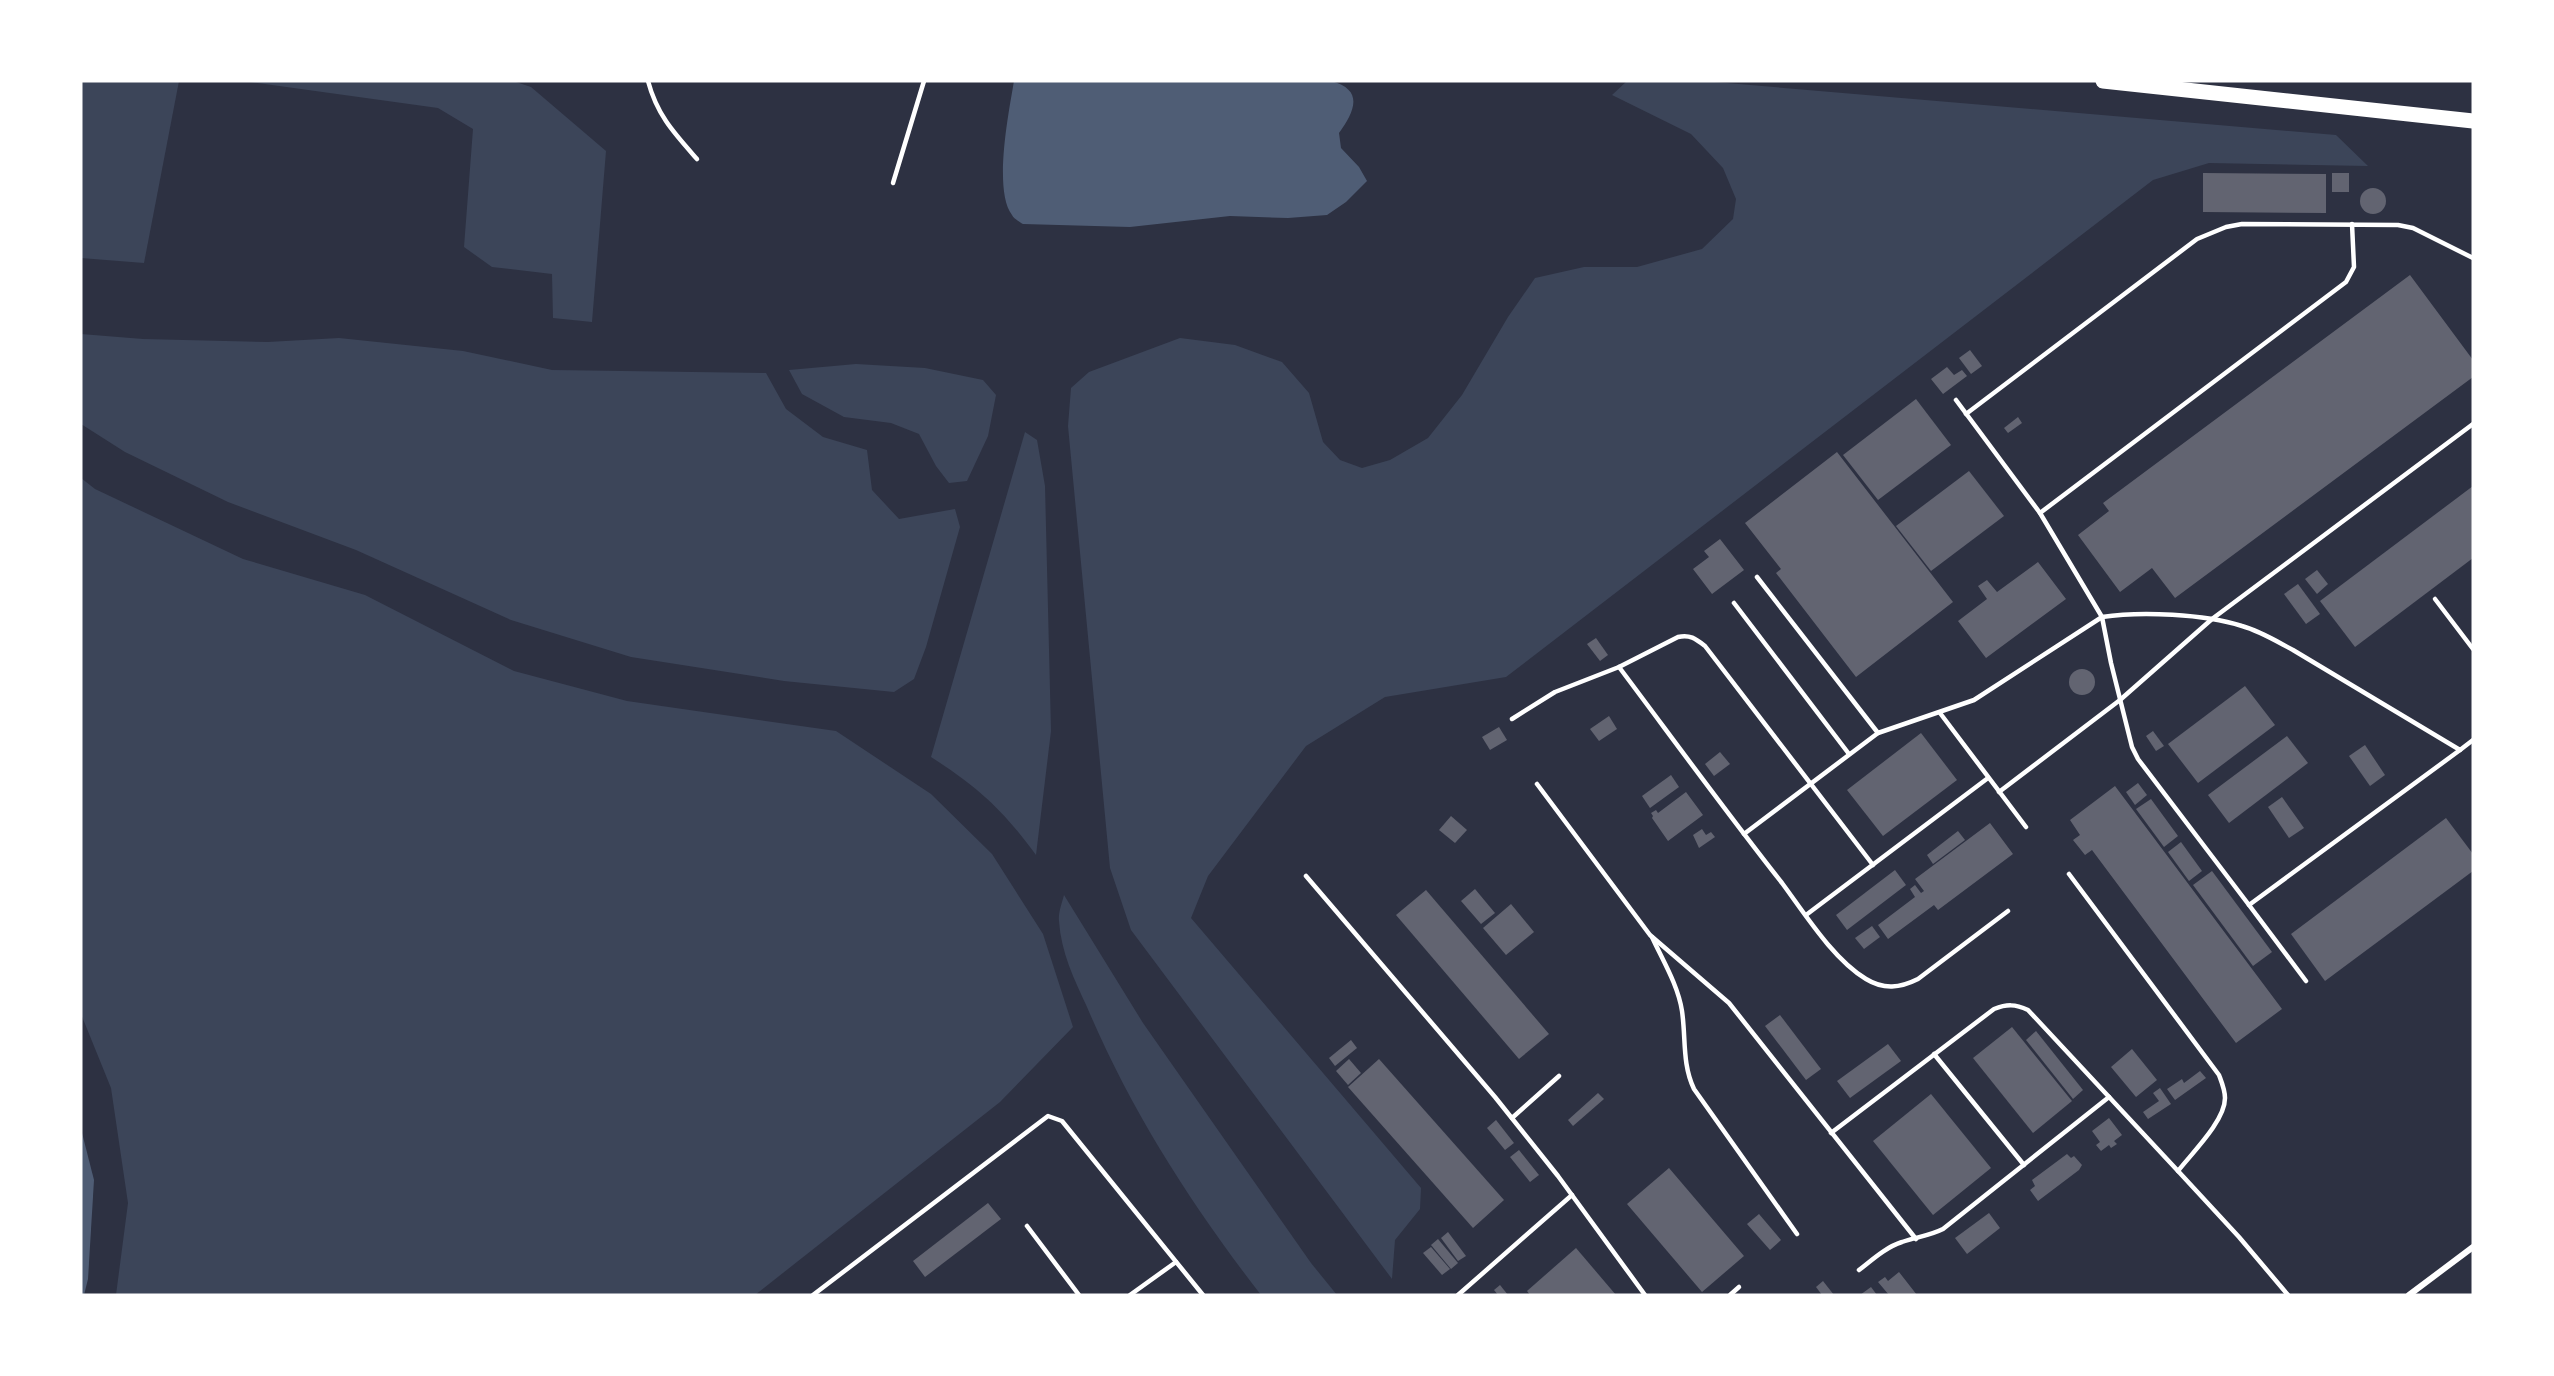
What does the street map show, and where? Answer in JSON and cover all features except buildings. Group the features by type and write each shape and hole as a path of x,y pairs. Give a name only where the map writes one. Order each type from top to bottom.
{"main road":[{"path":"2103,81 2473,121"}],"street":[{"path":"2409,1295 2473,1247"}],"lane":[{"path":"648,81 653,100 664,121 697,159"},
{"path":"893,183 924,81"},
{"path":"1966,414 2197,239 2226,227 2242,224 2398,225 2413,228 2473,258"},
{"path":"2040,513 2346,282 2354,267 2352,224"},
{"path":"1956,400 2040,513 2102,617 2132,747 2141,765 2306,981"},
{"path":"1999,792 2120,700 2212,619 2473,424"},
{"path":"1757,577 1878,733"},
{"path":"2435,599 2473,649"},
{"path":"1734,603 1849,754"},
{"path":"1744,834 1878,733 1974,700 2102,617 2140,614 2212,619 2242,626 2266,635 2460,750"},
{"path":"1512,719 1555,692 1619,667 1678,637 1686,635 1695,638 1705,646 1873,865"},
{"path":"1619,667 1806,915 1853,970 1874,983 1893,988 1905,985 1918,979 2008,911"},
{"path":"1940,713 2026,827"},
{"path":"2249,905 2473,740"},
{"path":"1806,915 1988,778"},
{"path":"1537,784 1650,935 1677,992 1682,1010 1685,1062 1694,1089 1797,1234"},
{"path":"2068,874 2218,1075 2224,1088 2223,1110 2218,1121 2178,1171"},
{"path":"1306,876 1512,1118 1645,1295"},
{"path":"1650,935 1729,1003 1916,1239"},
{"path":"1831,1133 1994,1009 2005,1005 2018,1005 2028,1010 2178,1171 2239,1237 2288,1295"},
{"path":"1934,1054 2024,1165"},
{"path":"1512,1118 1559,1076"},
{"path":"1859,1270 1889,1247 1927,1237 1942,1229 2109,1097"},
{"path":"813,1295 1041,1119 1048,1116 1062,1121 1203,1295"},
{"path":"1458,1295 1572,1195"},
{"path":"1027,1226 1079,1295"},
{"path":"1130,1295 1176,1262"},
{"path":"1730,1295 1739,1287"}],"shaded area":[{"path":"81,81 179,81 144,263 81,258"},
{"path":"243,81 513,81 531,87 606,151 592,322 553,318 552,274 492,267 464,247 473,129 438,108"},
{"path":"1014,81 1331,81 1349,90 1352,96 1352,110 1339,133 1341,148 1359,167 1367,181 1346,202 1327,215 1288,218 1230,216 1130,227 1023,224 1012,215 1006,203 1004,188 1004,150"},
{"path":"1627,81 1703,81 2336,135 2368,166 2209,163 2153,180 1506,677 1385,697 1306,746 1208,876 1191,918 1421,1188 1420,1209 1395,1240 1392,1279 1131,930 1110,868 1068,426 1071,388 1089,372 1180,338 1235,345 1282,362 1309,393 1323,442 1340,460 1362,468 1390,460 1428,438 1462,395 1508,317 1535,278 1584,267 1637,267 1702,249 1733,219 1736,199 1723,168 1691,134 1612,95"},
{"path":"81,334 143,339 268,342 339,338 463,351 552,370 766,373 786,409 823,437 867,450 872,490 899,519 955,509 960,527 926,647 914,679 894,692 784,681 631,657 511,620 356,550 228,502 125,452 81,424"},
{"path":"856,364 925,368 983,380 996,395 988,436 967,481 949,483 936,466 919,434 891,423 844,417 802,394 789,370"},
{"path":"1025,432 1037,440 1045,486 1051,731 1036,855 989,800 931,757"},
{"path":"81,478 95,489 243,559 365,595 514,671 627,701 836,731 931,794 992,854 1043,934 1073,1027 1000,1102 755,1295 116,1295 128,1203 111,1088 81,1014"},
{"path":"1064,895 1143,1023 1311,1263 1337,1295 1261,1295 1187,1192 1123,1083 1077,986 1065,954 1060,932 1059,915"},
{"path":"81,1129 94,1180 88,1279 84,1295 81,1295"}]}
